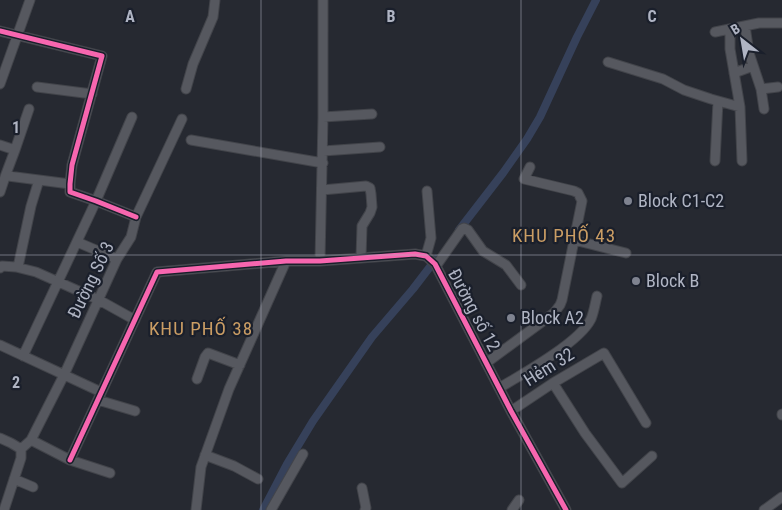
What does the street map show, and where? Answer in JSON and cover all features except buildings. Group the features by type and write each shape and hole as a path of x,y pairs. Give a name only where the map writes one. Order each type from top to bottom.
{"street":[{"path":"0,84 30,0"},
{"path":"186,88 193,64 213,17 215,0"},
{"path":"320,261 324,117 323,0"},
{"path":"715,32 759,23 782,23"},
{"path":"745,26 749,53 761,89 764,109"},
{"path":"730,29 730,49 740,107 742,161"},
{"path":"0,31 102,56 72,165 70,192 136,217"},
{"path":"608,62 663,80 684,90 740,107"},
{"path":"734,73 753,66"},
{"path":"37,87 92,94"},
{"path":"761,89 778,87"},
{"path":"715,161 718,101"},
{"path":"0,192 29,109"},
{"path":"324,117 372,114"},
{"path":"23,356 96,201 132,117"},
{"name":"Đường Số 3","path":"21,449 31,440 117,260 131,237 136,217 182,119"},
{"path":"191,140 323,163"},
{"path":"0,145 15,150"},
{"path":"323,151 380,147"},
{"path":"486,363 554,313 562,300 582,201 581,197 574,191 524,179 530,167"},
{"path":"6,174 8,176 70,184"},
{"path":"18,267 31,206 39,180"},
{"path":"322,190 366,186 370,188 372,207 362,226 361,258"},
{"path":"426,256 431,238 427,191"},
{"path":"435,265 464,228 468,230 483,252 506,265 521,285"},
{"path":"574,240 626,253"},
{"path":"76,242 117,260"},
{"name":"Đường số 12","path":"134,320 157,272 286,261 320,261 416,254 426,256 435,265 511,411 566,510"},
{"path":"196,510 200,467 229,389 286,261"},
{"path":"0,268 4,266 18,267 36,272 98,300 134,320 70,460"},
{"path":"499,388 549,356 580,333 591,318 597,296"},
{"path":"0,345 64,374 100,396 135,411"},
{"path":"197,378 208,353 240,365"},
{"name":"Hẻm 32","path":"511,411 553,382 604,353 646,423"},
{"path":"553,382 585,434 622,483 652,456"},
{"path":"0,438 21,449 21,458 4,510"},
{"path":"31,440 70,460 110,473"},
{"path":"274,509 303,454"},
{"path":"205,455 234,466 258,479"},
{"path":"14,479 32,487"},
{"path":"362,488 365,510"},
{"path":"764,510 782,497"},
{"path":"512,510 519,500"}],"waterway":[{"path":"459,230 527,139 540,117 596,0"},
{"path":"263,510 287,464 313,421 372,337 436,259"}],"cycle path":[{"path":"0,31 102,56 72,165 70,192 136,217"},
{"path":"70,460 157,272 286,261 320,261 415,254 426,256 435,264 511,411 566,510"}],"place":[{"name":"Block C1-C2","path":"628,201"},
{"name":"Block B","path":"636,281"},
{"name":"Block A2","path":"511,318"}],"district":[{"name":"KHU PHỐ 43","path":"564,235"},
{"name":"KHU PHỐ 38","path":"201,328"}]}
